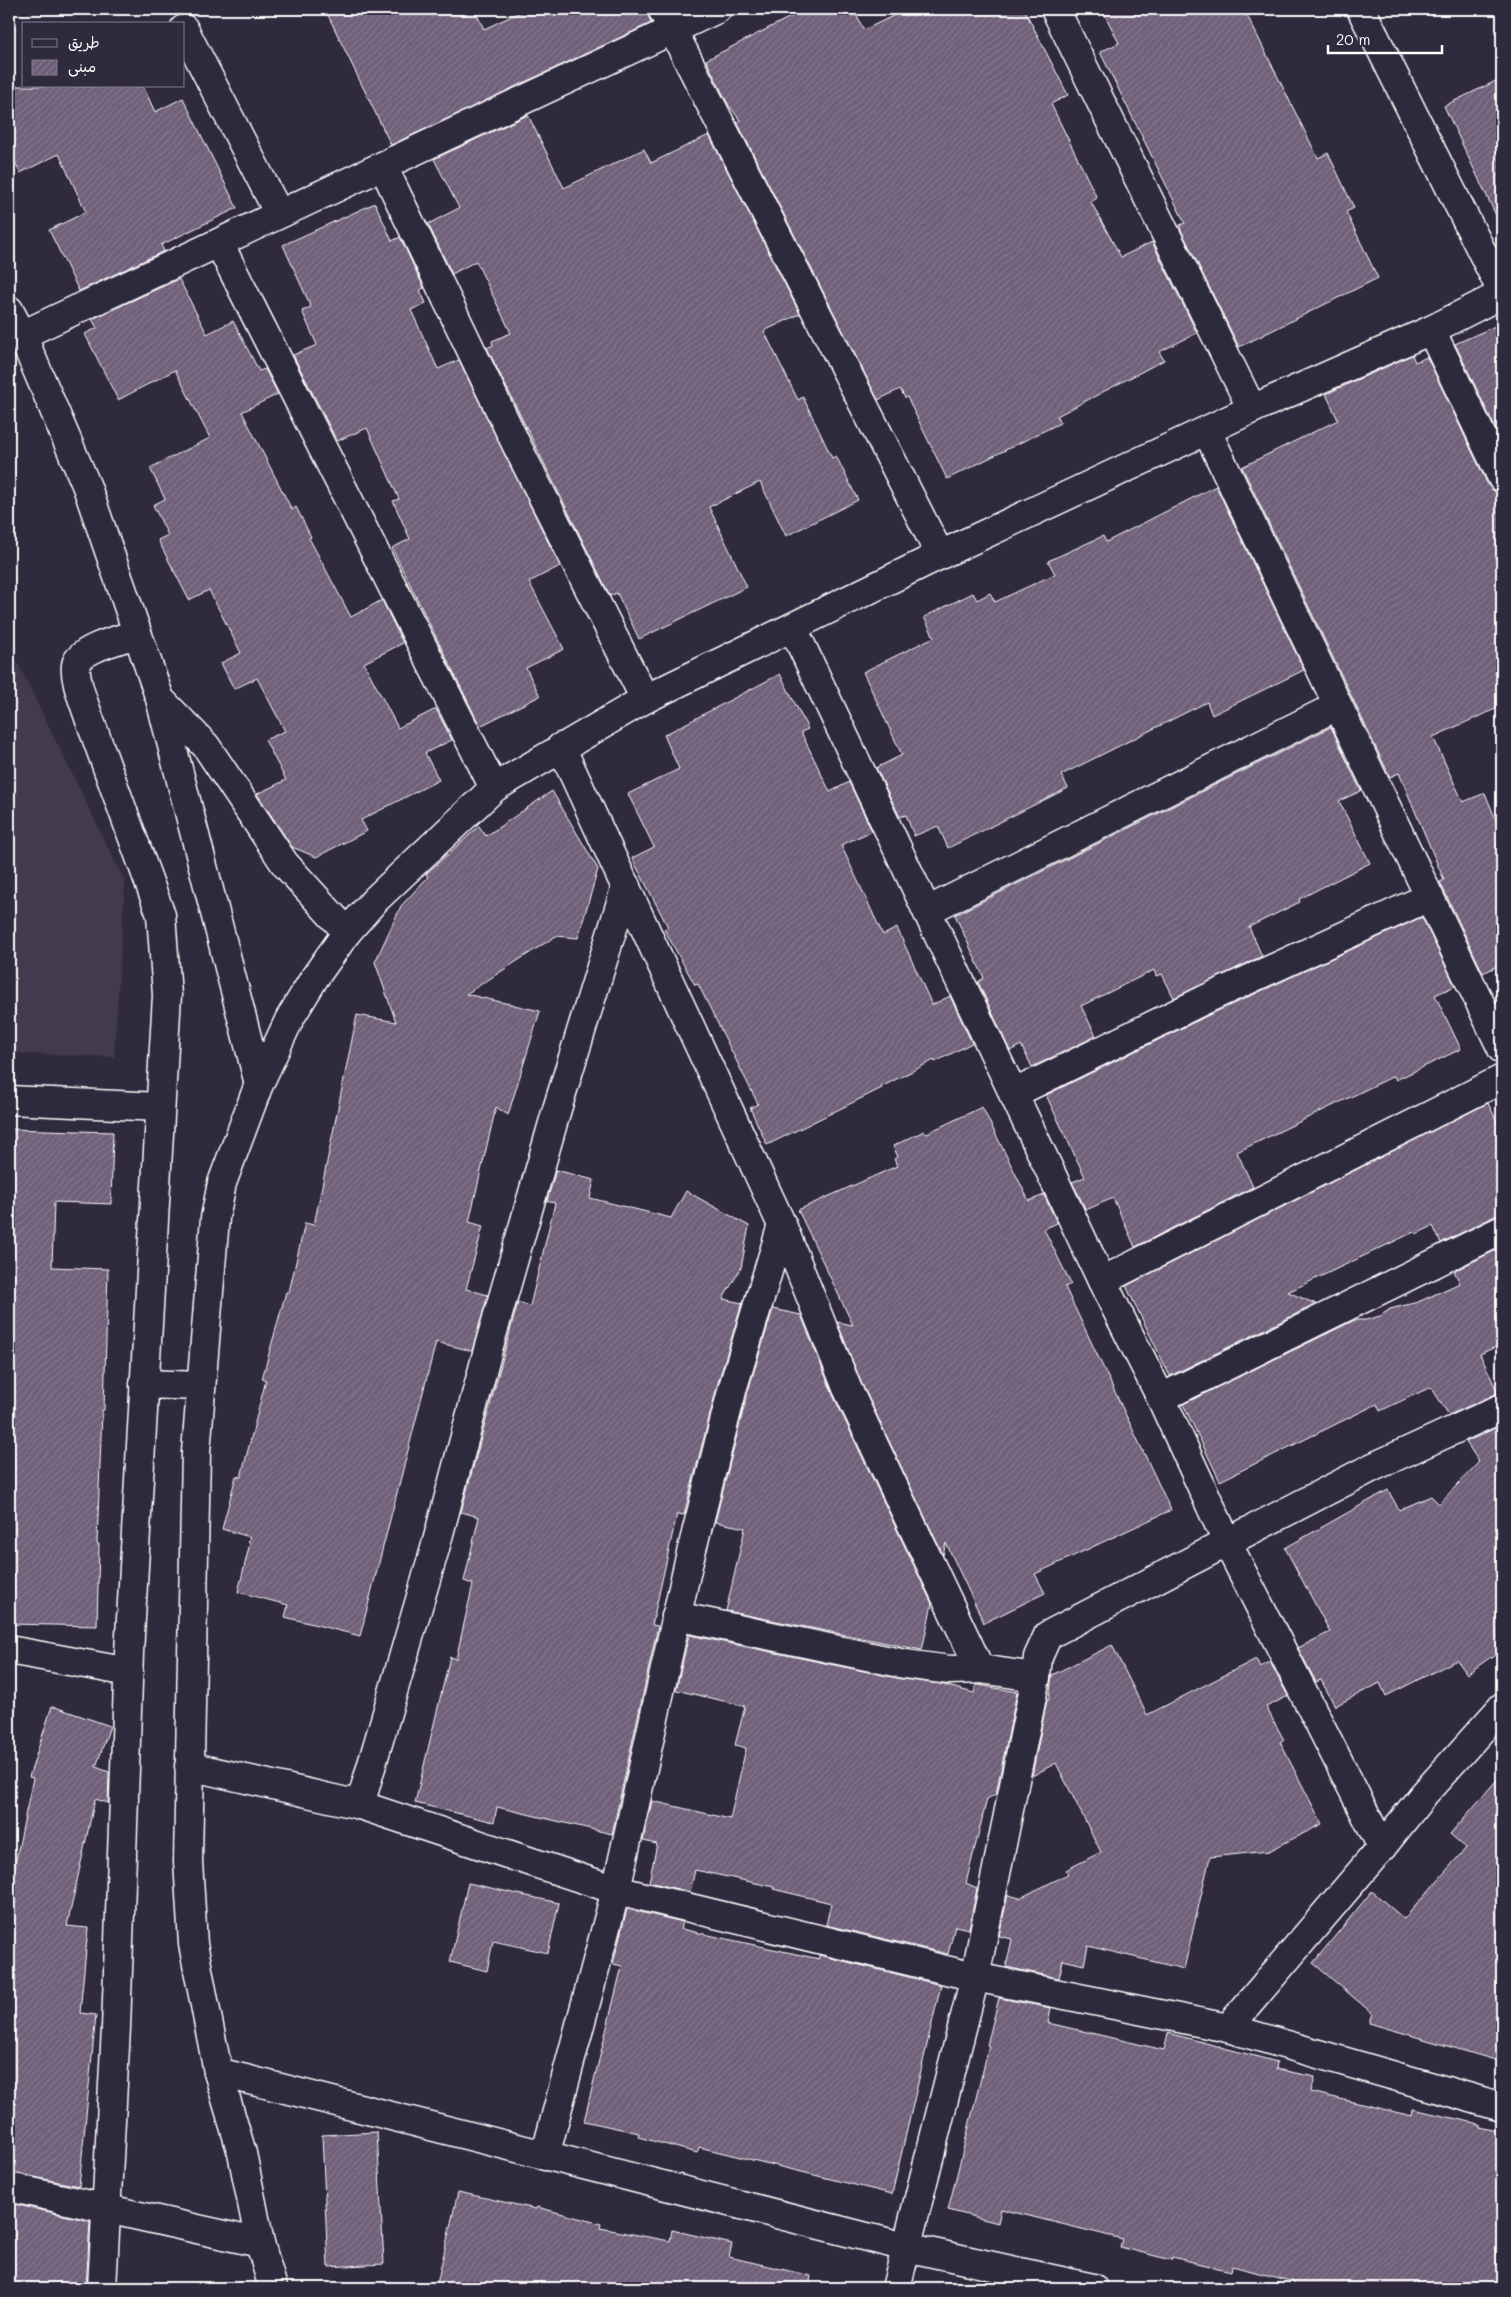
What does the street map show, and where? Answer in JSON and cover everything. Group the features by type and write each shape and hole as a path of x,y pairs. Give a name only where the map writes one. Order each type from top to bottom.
{"street":[{"path":"173,9 180,22"},
{"path":"22,334 384,166 667,20 718,9"},
{"path":"1055,9 1252,409"},
{"path":"273,2288 260,2243 242,2153 218,2072 193,1944 188,1861 196,1452 218,1197 258,1084 290,1018 347,932 375,900 494,788 645,699 940,555 1252,409 1431,330 1502,293 1361,9"},
{"path":"667,20 940,555"},
{"path":"185,31 279,214"},
{"path":"384,166 516,446 645,699"},
{"path":"219,243 494,788"},
{"path":"9,310 22,334 87,487 136,634 160,699 258,1084"},
{"path":"1431,330 1502,478"},
{"path":"1207,431 1502,1049"},
{"path":"793,628 1102,1281 1161,1398 1227,1542 1382,1848"},
{"path":"102,2288 129,1672 144,1384 168,995 161,914 89,718 80,688 76,665 79,656 136,634"},
{"path":"160,699 206,746 285,864 347,932"},
{"path":"927,911 1337,706"},
{"path":"561,748 782,1225 847,1388 980,1669"},
{"path":"360,1805 436,1545 489,1346 557,1109 626,886"},
{"path":"1014,1094 1204,1000 1429,897"},
{"path":"1102,1281 1502,1079"},
{"path":"9,1100 160,1107"},
{"path":"545,2156 616,1890 676,1616 733,1387 782,1225"},
{"path":"1161,1398 1502,1230"},
{"path":"144,1384 201,1386"},
{"path":"896,2288 975,1978 1036,1677 1038,1657 1048,1635 1373,1467 1502,1408"},
{"path":"676,1616 905,1664 950,1670 980,1669 1036,1677"},
{"path":"9,1650 129,1672"},
{"path":"1228,2028 1382,1848 1424,1794 1502,1707"},
{"path":"189,1766 360,1805 616,1890 975,1978 1228,2028 1502,2107"},
{"path":"218,2072 906,2247 1093,2288"},
{"path":"9,2187 260,2243"}],"shaded area":[{"path":"9,645 125,882 114,1057 9,1053"}],"building":[{"path":"325,9 474,9 484,29 527,9 646,9 651,23 391,145"},
{"path":"806,9 853,9 864,30 907,9 1024,9 1068,95 1051,104 1097,198 1091,202 1121,257 1152,242 1197,333 1159,352 1164,360 1057,416 1060,423 947,479 907,397 905,398 900,389 878,400 737,122 740,120 728,104 706,60"},
{"path":"1102,9 1244,9 1318,158 1328,153 1354,208 1346,212 1378,278 1239,347 1180,228 1180,225 1185,223 1100,52 1119,43"},
{"path":"1502,78 1502,228 1444,106"},
{"path":"9,86 22,86 22,88 144,88 155,112 183,98 237,208 161,245 164,251 79,291 49,230 86,212 59,154 20,173 9,149"},
{"path":"528,115 564,188 644,149 651,163 709,135 800,314 764,331 798,400 803,397 832,458 836,456 858,500 786,536 760,482 709,507 747,587 639,639 617,593 610,596 487,348 493,345 492,341 511,333 476,261 452,274 428,224 459,208 434,159"},
{"path":"375,203 392,241 400,237 424,288 420,290 426,303 411,310 438,369 459,360 560,566 529,582 564,649 526,668 540,696 480,726 392,548 410,539 393,501 399,499 367,428 337,441 293,355 317,345 302,311 311,307 283,245"},
{"path":"179,279 207,334 233,321 259,371 265,369 278,394 242,412 292,510 296,507 311,537 309,538 351,617 382,600 403,643 364,663 398,728 436,709 452,740 425,753 439,780 361,820 367,831 316,857 292,847 257,794 286,780 265,740 285,731 257,678 234,689 221,663 241,653 209,590 189,600 158,540 168,535 153,505 165,499 150,468 210,438 175,370 118,400 85,334 97,328 92,319"},
{"path":"1502,323 1502,442 1455,344"},
{"path":"1412,355 1415,362 1427,357 1488,485 1494,491 1502,493 1502,706 1433,737 1463,802 1485,793 1502,835 1502,964 1483,973 1440,882 1444,880 1399,773 1390,777 1242,467 1338,420 1326,394"},
{"path":"1216,486 1304,670 1212,715 1207,702 1061,775 1068,788 948,848 938,826 914,836 906,815 900,817 876,768 902,755 863,672 934,637 924,617 973,593 977,600 990,593 995,602 1055,574 1048,561 1103,536 1106,542"},
{"path":"780,674 808,729 801,732 830,792 849,782 872,831 841,845 883,935 897,928 932,1005 950,996 972,1043 935,1062 934,1060 767,1145 750,1108 758,1104 698,984 695,985 664,929 668,927 632,858 654,847 628,794 679,769 664,735"},
{"path":"1331,727 1361,791 1339,801 1370,863 1299,899 1300,902 1249,927 1262,956 1174,998 1162,974 1156,976 1154,970 1081,1006 1096,1036 1032,1067 1021,1045 1010,1051 978,982 984,978 955,915"},
{"path":"552,791 598,869 578,938 556,936 466,994 540,1011 508,1115 496,1107 469,1222 483,1226 466,1289 488,1295 472,1351 436,1342 360,1636 285,1617 288,1605 238,1592 250,1537 222,1529 236,1476 241,1477 266,1380 262,1379 286,1292 289,1292 305,1223 314,1225 357,1015 396,1022 375,962 401,906 428,877 426,874 479,826 486,836"},
{"path":"1422,917 1455,986 1435,995 1461,1049 1396,1080 1394,1076 1237,1152 1253,1187 1135,1247 1113,1198 1086,1210 1072,1182 1085,1177 1046,1095 1211,1014"},
{"path":"1488,1103 1502,1132 1502,1214 1441,1243 1433,1226 1416,1234 1414,1232 1288,1292 1316,1304 1170,1376 1126,1286"},
{"path":"982,1107 1029,1201 1044,1195 1057,1223 1044,1229 1071,1284 1065,1287 1171,1510 1035,1574 1045,1593 984,1623 946,1543 943,1555 861,1382 837,1322 853,1325 798,1210 897,1166 894,1159 898,1157 893,1146 924,1131 925,1134"},
{"path":"9,1129 113,1132 111,1204 54,1202 52,1267 108,1269 104,1410 102,1410 97,1544 99,1544 97,1626 9,1624"},
{"path":"556,1170 594,1180 590,1198 671,1218 686,1191 749,1226 741,1268 723,1299 742,1303 718,1383 684,1515 677,1514 652,1625 658,1626 612,1834 497,1807 494,1822 415,1803 450,1657 456,1659 473,1584 464,1581 479,1517 461,1512 518,1302 530,1306 555,1203 547,1201"},
{"path":"1502,1247 1502,1344 1480,1354 1498,1393 1449,1415 1431,1387 1380,1411 1377,1404 1220,1481 1183,1404 1355,1320 1366,1320 1380,1316 1390,1309 1418,1302 1460,1283 1454,1271"},
{"path":"773,1309 801,1315 833,1395 932,1604 922,1650 726,1611 745,1528 715,1522 748,1391"},
{"path":"1502,1425 1502,1649 1467,1674 1457,1660 1386,1696 1380,1683 1335,1706 1321,1680 1316,1682 1298,1648 1330,1632 1285,1548 1388,1490 1399,1510 1431,1496 1439,1504 1479,1462 1466,1442"},
{"path":"689,1635 902,1679 940,1684 974,1693 976,1685 1017,1692 996,1794 987,1799 966,1883 977,1888 969,1929 955,1926 948,1954 826,1925 831,1903 773,1889 774,1887 695,1870 690,1892 649,1882 657,1844 643,1841 652,1801 730,1819 746,1748 735,1745 745,1706 676,1690"},
{"path":"1112,1645 1147,1715 1256,1659 1260,1667 1270,1662 1288,1696 1266,1707 1284,1740 1280,1742 1322,1824 1269,1851 1210,1857 1184,1969 1088,1946 1084,1965 1063,1960 1059,1978 1006,1967 1012,1939 999,1936 1008,1895 1020,1898 1068,1874 1066,1870 1101,1852 1056,1763 1032,1776 1047,1700 1049,1700 1052,1675"},
{"path":"52,1706 110,1726 96,1767 109,1772 108,1803 95,1799 67,1926 88,1928 80,2013 96,2015 79,2186 9,2172 9,1959 15,1879 12,1879 33,1778 29,1777"},
{"path":"1502,1774 1502,2062 1369,2023 1372,2013 1313,1963 1372,1891 1404,1919 1466,1848 1450,1834"},
{"path":"468,1883 559,1903 548,1953 493,1941 487,1971 450,1962"},
{"path":"627,1909 683,1922 681,1929 819,1959 819,1955 941,1985 892,2194 699,2147 697,2153 638,2137 639,2133 584,2121 622,1966 613,1964"},
{"path":"999,1998 1051,2008 1048,2023 1164,2050 1168,2033 1277,2062 1276,2069 1315,2077 1311,2092 1412,2116 1413,2109 1479,2124 1479,2127 1502,2132 1502,2288 1293,2288 1294,2282 1232,2266 1231,2271 1172,2257 1171,2260 1120,2247 1122,2239 1001,2209 998,2223 948,2210 989,2046 987,2045"},
{"path":"377,2132 384,2264 328,2267 322,2135"},
{"path":"458,2192 536,2209 537,2207 601,2224 600,2228 670,2241 672,2230 732,2244 729,2257 811,2276 809,2288 436,2288"},
{"path":"9,2203 90,2221 86,2288 9,2288"}]}
